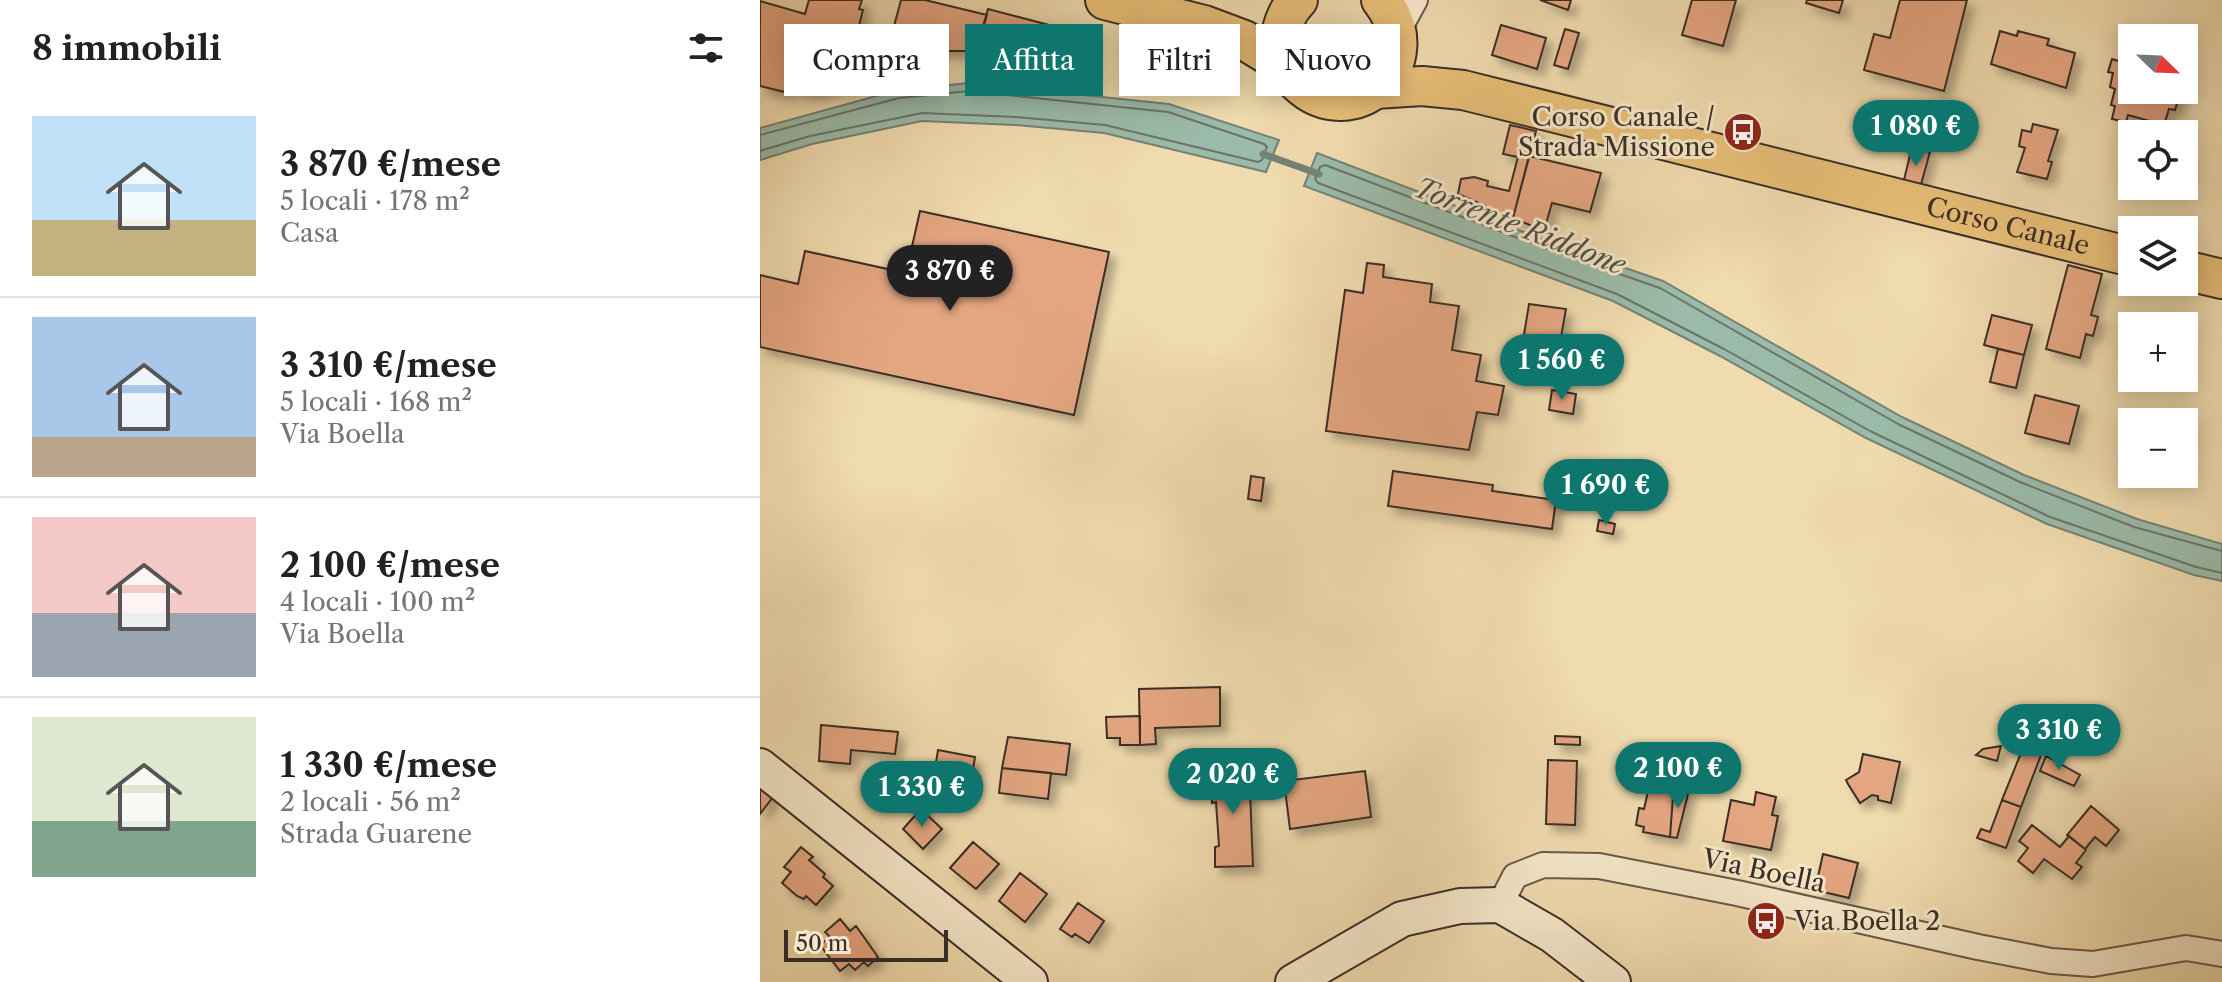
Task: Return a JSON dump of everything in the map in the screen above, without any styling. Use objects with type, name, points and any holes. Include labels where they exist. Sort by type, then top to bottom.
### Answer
[{"type":"main road","name":"Corso Canale","points":[[1105,0],[1200,24]]},
{"type":"main road","name":"Corso Canale","points":[[1240,24],[1264,24],[1293,7]]},
{"type":"main road","name":"Corso Canale","points":[[1398,19],[1420,66],[1463,90]]},
{"type":"main road","name":"Corso Canale","points":[[1400,87],[1463,90],[2118,254]]},
{"type":"main road","name":"Corso Canale","points":[[1317,96],[1338,101],[1361,96]]},
{"type":"main road","points":[[2198,273],[2222,279]]},
{"type":"main road","points":[[760,766],[1030,982]]},
{"type":"main road","points":[[1293,982],[1402,919],[1460,906],[1500,905],[1552,935],[1613,982]]},
{"type":"street","name":"Via Boella","points":[[1500,905],[1515,876],[1543,865],[1599,866],[2051,961],[2093,964],[2186,948],[2222,954]]},
{"type":"water","points":[[965,83],[965,96],[1093,96],[1169,104],[1279,140],[1266,172],[1104,133],[922,121],[812,144],[760,160],[760,128],[876,96],[949,96],[949,85]]},
{"type":"water","points":[[1317,153],[1542,239],[1663,281],[1902,417],[2024,475],[2137,519],[2222,544],[2222,581],[2194,575],[2047,524],[1866,438],[1720,356],[1613,301],[1304,186]]},
{"type":"building","points":[[809,0],[862,0],[859,24],[784,24],[784,92],[760,86],[760,1],[805,14]]},
{"type":"building","points":[[901,0],[925,0],[987,15],[984,24],[965,24],[965,51],[949,51],[949,24],[895,24]]},
{"type":"building","points":[[1540,0],[1571,0],[1568,10]]},
{"type":"building","points":[[1692,0],[1736,0],[1723,46],[1682,35]]},
{"type":"building","points":[[1807,0],[1843,0],[1839,13],[1806,3]]},
{"type":"building","points":[[1900,0],[1967,0],[1944,91],[1864,70],[1874,34],[1890,38]]},
{"type":"building","points":[[988,9],[1045,24],[984,24]]},
{"type":"building","points":[[1501,25],[1546,38],[1537,69],[1492,55]]},
{"type":"building","points":[[1565,29],[1579,33],[1568,69],[1554,65]]},
{"type":"building","points":[[2000,31],[2017,36],[2018,31],[2049,39],[2047,45],[2075,53],[2066,88],[1991,64]]},
{"type":"building","points":[[2112,59],[2118,61],[2118,104],[2177,104],[2175,110],[2169,109],[2166,120],[2146,120],[2128,115],[2127,120],[2112,119],[2115,89],[2110,87],[2113,73],[2108,72]]},
{"type":"building","points":[[2033,124],[2058,130],[2048,161],[2052,162],[2047,179],[2017,172],[2025,148],[2019,146],[2022,130],[2031,132]]},
{"type":"building","points":[[1510,125],[1536,131],[1513,218],[1458,194],[1461,179],[1474,177],[1488,181],[1487,186],[1509,191],[1518,157],[1503,154]]},
{"type":"building","points":[[1912,147],[1930,152],[1920,188],[1903,184]]},
{"type":"building","points":[[1529,156],[1601,173],[1590,212],[1552,203],[1544,231],[1513,218]]},
{"type":"building","points":[[920,211],[1109,252],[1074,415],[760,347],[760,275],[798,284],[805,251],[906,273]]},
{"type":"building","points":[[1367,263],[1384,265],[1383,277],[1432,284],[1430,302],[1459,306],[1452,350],[1481,355],[1476,381],[1504,386],[1498,415],[1477,412],[1469,450],[1326,431],[1345,290],[1363,293]]},
{"type":"building","points":[[2068,265],[2102,274],[2091,315],[2098,317],[2093,336],[2086,334],[2080,358],[2046,349]]},
{"type":"building","points":[[1529,304],[1566,309],[1561,337],[1551,336],[1548,359],[1544,358],[1542,369],[1519,365]]},
{"type":"building","points":[[1992,315],[2032,325],[2024,355],[1984,345]]},
{"type":"building","points":[[1998,349],[2024,355],[2016,388],[1990,382]]},
{"type":"building","points":[[1552,390],[1576,394],[1573,414],[1549,410]]},
{"type":"building","points":[[2035,395],[2079,406],[2069,444],[2025,433]]},
{"type":"building","points":[[1393,471],[1493,485],[1492,491],[1556,500],[1552,529],[1388,506]]},
{"type":"building","points":[[1251,476],[1264,478],[1261,501],[1248,499]]},
{"type":"building","points":[[1599,520],[1615,524],[1613,534],[1597,531]]},
{"type":"building","points":[[1220,687],[1220,726],[1155,728],[1156,744],[1140,745],[1139,689]]},
{"type":"building","points":[[1140,716],[1140,745],[1120,745],[1120,738],[1107,738],[1106,717]]},
{"type":"building","points":[[821,725],[898,732],[895,754],[851,750],[850,764],[819,761]]},
{"type":"building","points":[[1555,736],[1580,737],[1580,745],[1555,744]]},
{"type":"building","points":[[1008,737],[1070,744],[1066,775],[1002,768]]},
{"type":"building","points":[[2001,746],[1997,761],[1976,755],[1983,749]]},
{"type":"building","points":[[2023,748],[2041,755],[2021,807],[2002,800]]},
{"type":"building","points":[[938,750],[975,757],[969,793],[932,787]]},
{"type":"building","points":[[1863,754],[1900,762],[1891,803],[1872,795],[1860,803],[1848,784],[1846,780],[1859,772]]},
{"type":"building","points":[[2046,756],[2080,775],[2074,786],[2040,771]]},
{"type":"building","points":[[1548,760],[1577,761],[1575,825],[1546,824]]},
{"type":"building","points":[[1249,767],[1253,866],[1215,867],[1215,847],[1219,846],[1216,802],[1212,803],[1211,768]]},
{"type":"building","points":[[1002,768],[1051,773],[1048,799],[999,793]]},
{"type":"building","points":[[1365,771],[1371,817],[1290,829],[1284,781]]},
{"type":"building","points":[[1651,778],[1674,783],[1670,837],[1643,832],[1644,827],[1636,825],[1639,808],[1644,809]]},
{"type":"building","points":[[1674,783],[1675,787],[1689,790],[1677,838],[1670,837]]},
{"type":"building","points":[[760,786],[773,797],[760,814]]},
{"type":"building","points":[[1756,792],[1776,797],[1772,815],[1778,816],[1771,850],[1723,841],[1731,800],[1754,805]]},
{"type":"building","points":[[2002,800],[2021,807],[2006,848],[1977,838],[1981,829],[1990,832]]},
{"type":"building","points":[[2091,806],[2119,830],[2106,846],[2095,837],[2085,849],[2067,835]]},
{"type":"building","points":[[921,809],[942,829],[923,849],[903,829]]},
{"type":"building","points":[[2032,825],[2060,847],[2069,836],[2086,850],[2076,863],[2082,867],[2072,879],[2044,859],[2033,873],[2018,861],[2028,848],[2019,841]]},
{"type":"building","points":[[973,842],[999,864],[976,889],[950,868]]},
{"type":"building","points":[[801,847],[813,857],[809,860],[833,886],[816,905],[806,896],[804,899],[797,896],[782,883],[791,872],[784,867]]},
{"type":"building","points":[[1823,854],[1858,863],[1849,898],[1815,890]]},
{"type":"building","points":[[1020,873],[1047,894],[1025,922],[999,901]]},
{"type":"building","points":[[1078,903],[1104,921],[1089,943],[1060,929]]},
{"type":"building","points":[[840,919],[850,931],[856,926],[878,957],[868,966],[864,962],[855,970],[849,964],[840,971],[820,945],[830,937],[825,932]]},
{"type":"waterway","name":"Torrente Riddone","points":[[1263,154],[1319,174]]},
{"type":"place","name":"Corso Canale / Strada Missione","points":[[1743,132]]},
{"type":"place","name":"Via Boella 2","points":[[1766,921]]}]
